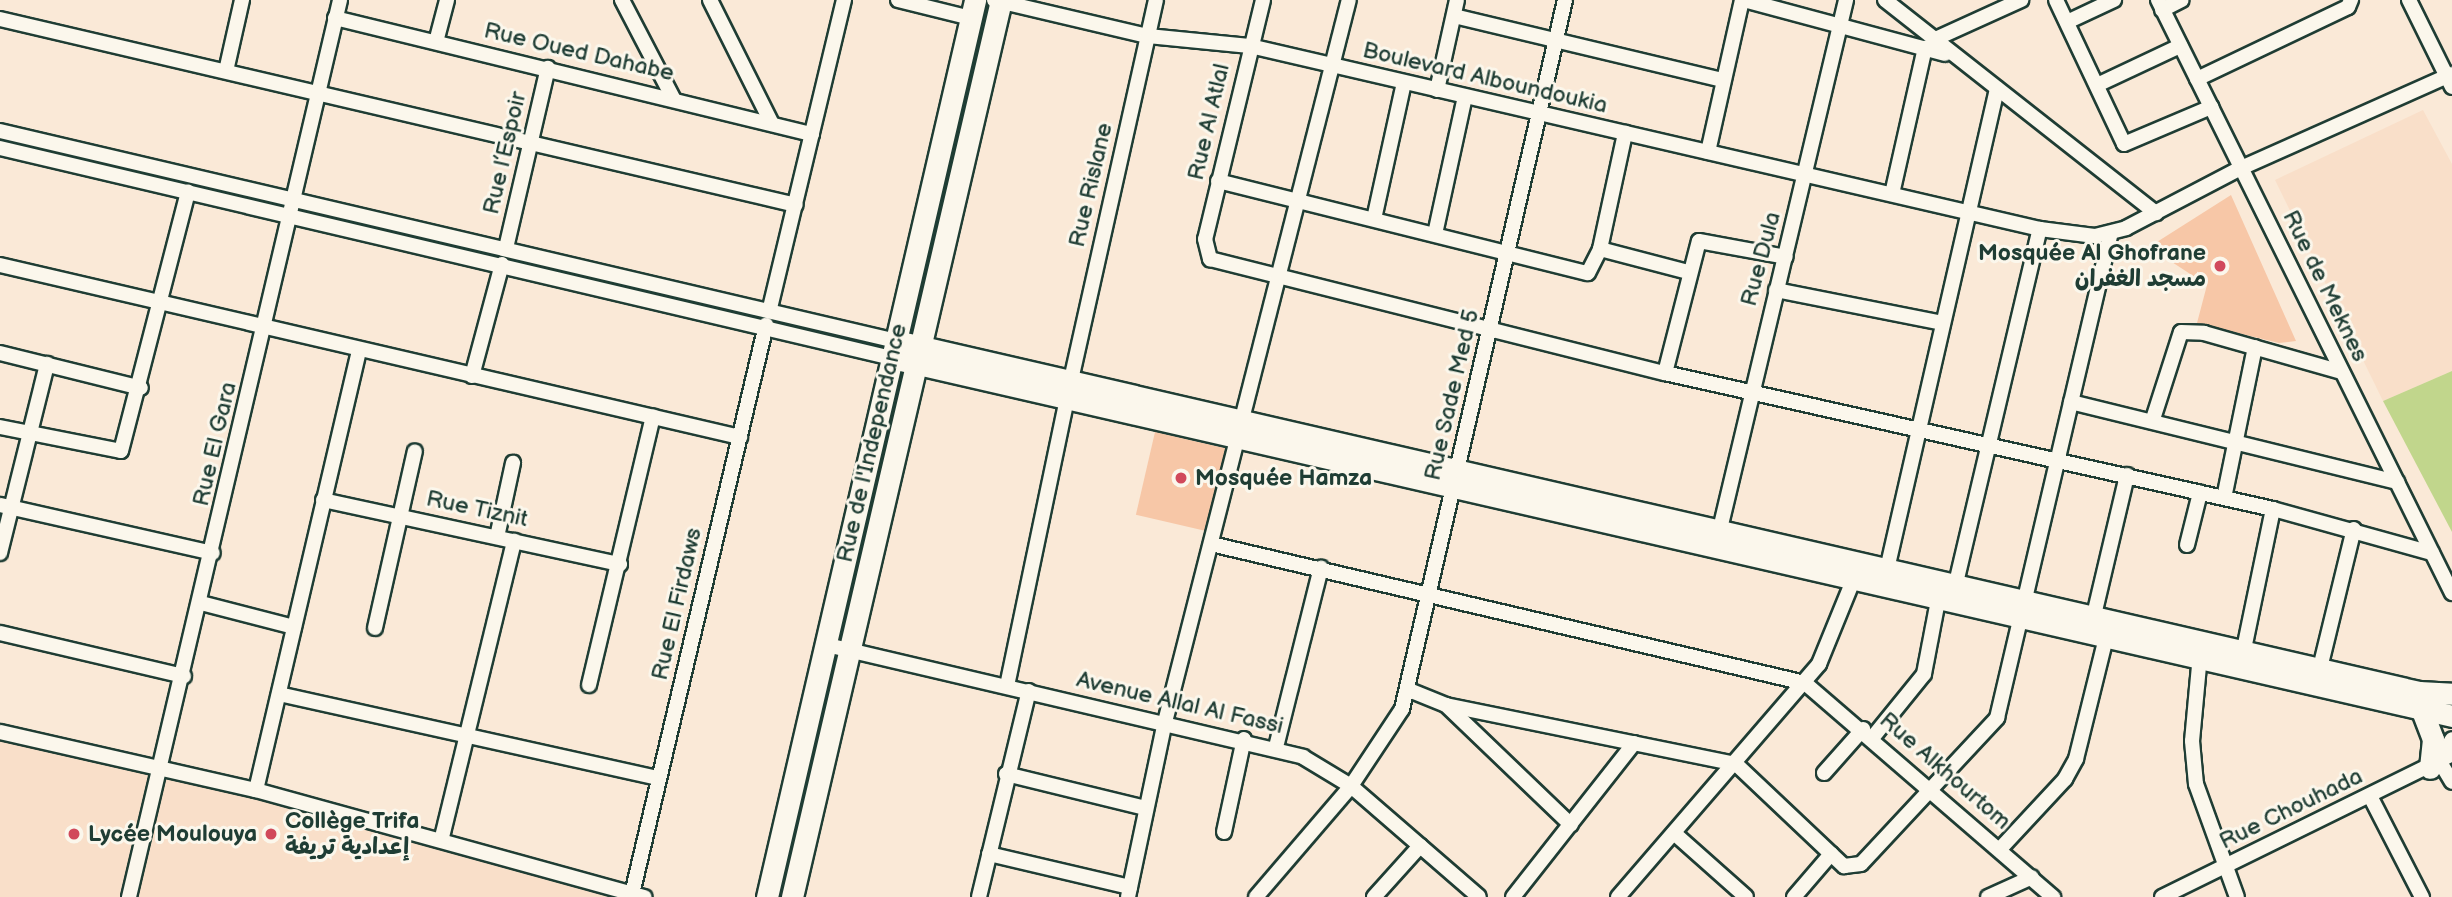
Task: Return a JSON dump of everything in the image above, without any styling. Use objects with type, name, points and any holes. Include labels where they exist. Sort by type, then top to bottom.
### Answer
[{"type":"street","points":[[226,71],[242,0]]},
{"type":"street","name":"Rue El Gara","points":[[130,897],[296,199],[340,0]]},
{"type":"street","points":[[436,42],[447,0]]},
{"type":"street","points":[[622,0],[673,98]]},
{"type":"street","points":[[770,309],[845,0]]},
{"type":"street","points":[[898,0],[973,9]]},
{"type":"street","name":"Rue Rislane","points":[[1007,686],[1069,388],[1156,0]]},
{"type":"street","name":"Rue Al Atlal","points":[[1263,0],[1205,239],[1206,254],[1277,279]]},
{"type":"street","points":[[989,854],[1129,892],[1165,722],[1349,0]]},
{"type":"street","points":[[1437,90],[1457,0]]},
{"type":"street","name":"Rue Sade Med 5","points":[[1260,896],[1383,744],[1409,690],[1565,0]]},
{"type":"street","points":[[1708,152],[1743,0],[1929,44],[1957,58],[2156,213]]},
{"type":"street","name":"Rue Dula","points":[[1720,529],[1846,0]]},
{"type":"street","points":[[1885,0],[1929,44]]},
{"type":"street","points":[[1929,44],[2021,0]]},
{"type":"street","points":[[2056,0],[2124,144],[2211,107]]},
{"type":"street","points":[[2067,22],[2114,0]]},
{"type":"street","points":[[2160,5],[2182,0]]},
{"type":"street","points":[[2197,79],[2348,7],[2351,0]]},
{"type":"street","points":[[1409,690],[1446,705],[1736,764],[1844,866],[1861,864],[1997,718],[2110,235],[2241,168],[2450,79],[2409,0]]},
{"type":"street","points":[[713,1],[771,122]]},
{"type":"street","name":"Rue de l'Independance","points":[[792,897],[919,354],[998,1]]},
{"type":"street","name":"Boulevard Alboundoukia","points":[[998,1],[1147,36],[1250,46],[2040,229],[2110,235]]},
{"type":"street","name":"Rue de Meknes","points":[[2160,5],[2452,593]]},
{"type":"street","name":"Rue de l'Independance","points":[[767,897],[973,9]]},
{"type":"street","points":[[1454,16],[1723,80]]},
{"type":"street","name":"Rue Oued Dahabe","points":[[335,18],[673,98],[812,134]]},
{"type":"street","points":[[0,19],[796,205]]},
{"type":"street","points":[[1892,194],[1929,44]]},
{"type":"street","points":[[2097,85],[2180,46]]},
{"type":"street","name":"Rue l’Espoir","points":[[506,248],[548,68]]},
{"type":"street","points":[[1374,219],[1404,82]]},
{"type":"street","points":[[1885,575],[1966,212],[1997,89]]},
{"type":"street","points":[[1435,234],[1465,96]]},
{"type":"street","points":[[0,131],[770,309],[894,350]]},
{"type":"street","points":[[1218,181],[1584,274],[1594,269],[1600,249],[1625,133]]},
{"type":"street","points":[[0,148],[766,325],[919,354],[1240,427],[1456,477],[1855,576],[1885,575],[1956,583],[2107,634],[2452,716]]},
{"type":"street","points":[[0,427],[121,451],[141,388],[188,191]]},
{"type":"street","points":[[1956,583],[2040,229]]},
{"type":"street","points":[[1665,373],[1688,272],[1699,241],[1786,257]]},
{"type":"street","points":[[1600,249],[1688,272]]},
{"type":"street","points":[[472,376],[502,264]]},
{"type":"street","points":[[0,265],[265,329],[740,437]]},
{"type":"street","points":[[1277,279],[1665,373],[1919,426],[2273,509],[2354,529],[2432,553]]},
{"type":"street","points":[[1776,290],[1943,323]]},
{"type":"street","name":"Rue El Firdaws","points":[[638,896],[659,778],[766,325]]},
{"type":"street","points":[[2153,419],[2181,332],[2255,347],[2342,372]]},
{"type":"street","points":[[2224,498],[2255,347]]},
{"type":"street","points":[[257,790],[359,350]]},
{"type":"street","points":[[0,353],[141,388]]},
{"type":"street","points":[[0,552],[6,506],[30,434],[47,364]]},
{"type":"street","points":[[2071,402],[2235,439],[2397,482]]},
{"type":"street","points":[[589,685],[653,417]]},
{"type":"street","points":[[375,628],[415,451]]},
{"type":"street","points":[[497,537],[513,463]]},
{"type":"street","points":[[2094,615],[2127,475]]},
{"type":"street","points":[[1456,477],[1720,529],[1885,575],[1939,595],[2094,615],[2320,668],[2452,695]]},
{"type":"street","points":[[2187,545],[2200,492]]},
{"type":"street","name":"Rue Tiznit","points":[[323,500],[620,564]]},
{"type":"street","points":[[6,506],[213,553]]},
{"type":"street","points":[[2244,649],[2273,509]]},
{"type":"street","points":[[2320,668],[2354,529]]},
{"type":"street","points":[[442,837],[514,541]]},
{"type":"street","points":[[1210,544],[1805,683]]},
{"type":"street","points":[[1276,747],[1321,568]]},
{"type":"street","points":[[1618,897],[1805,683],[1835,635],[1855,576]]},
{"type":"street","points":[[1824,773],[1868,733],[1924,674],[1939,595]]},
{"type":"street","points":[[201,603],[294,627]]},
{"type":"street","points":[[0,633],[184,676]]},
{"type":"street","points":[[2000,849],[2064,779],[2076,759],[2107,634]]},
{"type":"street","name":"Avenue Allal Al Fassi","points":[[827,645],[1276,747],[1351,786],[1479,897]]},
{"type":"street","points":[[2200,655],[2192,741],[2196,784],[2223,867],[2238,897]]},
{"type":"street","name":"Rue Alkhourtom","points":[[1805,683],[1868,733],[2053,897]]},
{"type":"street","points":[[979,897],[1006,774],[1029,691]]},
{"type":"street","points":[[279,694],[465,738],[659,778]]},
{"type":"street","points":[[1446,705],[1571,825]]},
{"type":"street","points":[[2421,708],[2452,782]]},
{"type":"street","points":[[0,732],[160,771],[257,790],[442,837],[638,896]]},
{"type":"street","points":[[1223,832],[1244,739]]},
{"type":"street","points":[[2441,761],[2452,739]]},
{"type":"street","points":[[1513,897],[1634,743]]},
{"type":"street","name":"Rue Chouhada","points":[[2162,897],[2441,761]]},
{"type":"street","points":[[1006,774],[1146,808]]},
{"type":"street","points":[[2370,796],[2421,897]]},
{"type":"street","points":[[1674,833],[1746,897]]},
{"type":"street","points":[[1374,897],[1420,846]]},
{"type":"street","points":[[1794,897],[1831,854]]},
{"type":"street","points":[[1987,897],[2032,877]]},
{"type":"shaded area","points":[[2423,110],[2452,164],[2452,371],[2383,401],[2275,180]]},
{"type":"shaded area","points":[[0,733],[163,771],[626,897],[0,897]]},
{"type":"green space","points":[[2452,371],[2452,532],[2383,401]]},
{"type":"building","name":"Mosquée Al Ghofrane مسجد الغفران","points":[[2231,195],[2296,341],[2279,343],[2197,323],[2207,285],[2149,247]]},
{"type":"building","name":"Mosquée Hamza","points":[[1155,432],[1225,448],[1206,531],[1136,515]]},
{"type":"place","name":"Mosquée Al Ghofrane مسجد الغفران","points":[[2220,266]]},
{"type":"place","name":"Mosquée Hamza","points":[[1181,478]]},
{"type":"place","name":"Lycée Moulouya","points":[[74,834]]},
{"type":"place","name":"Collège Trifa إعدادية تريفة","points":[[271,834]]}]
